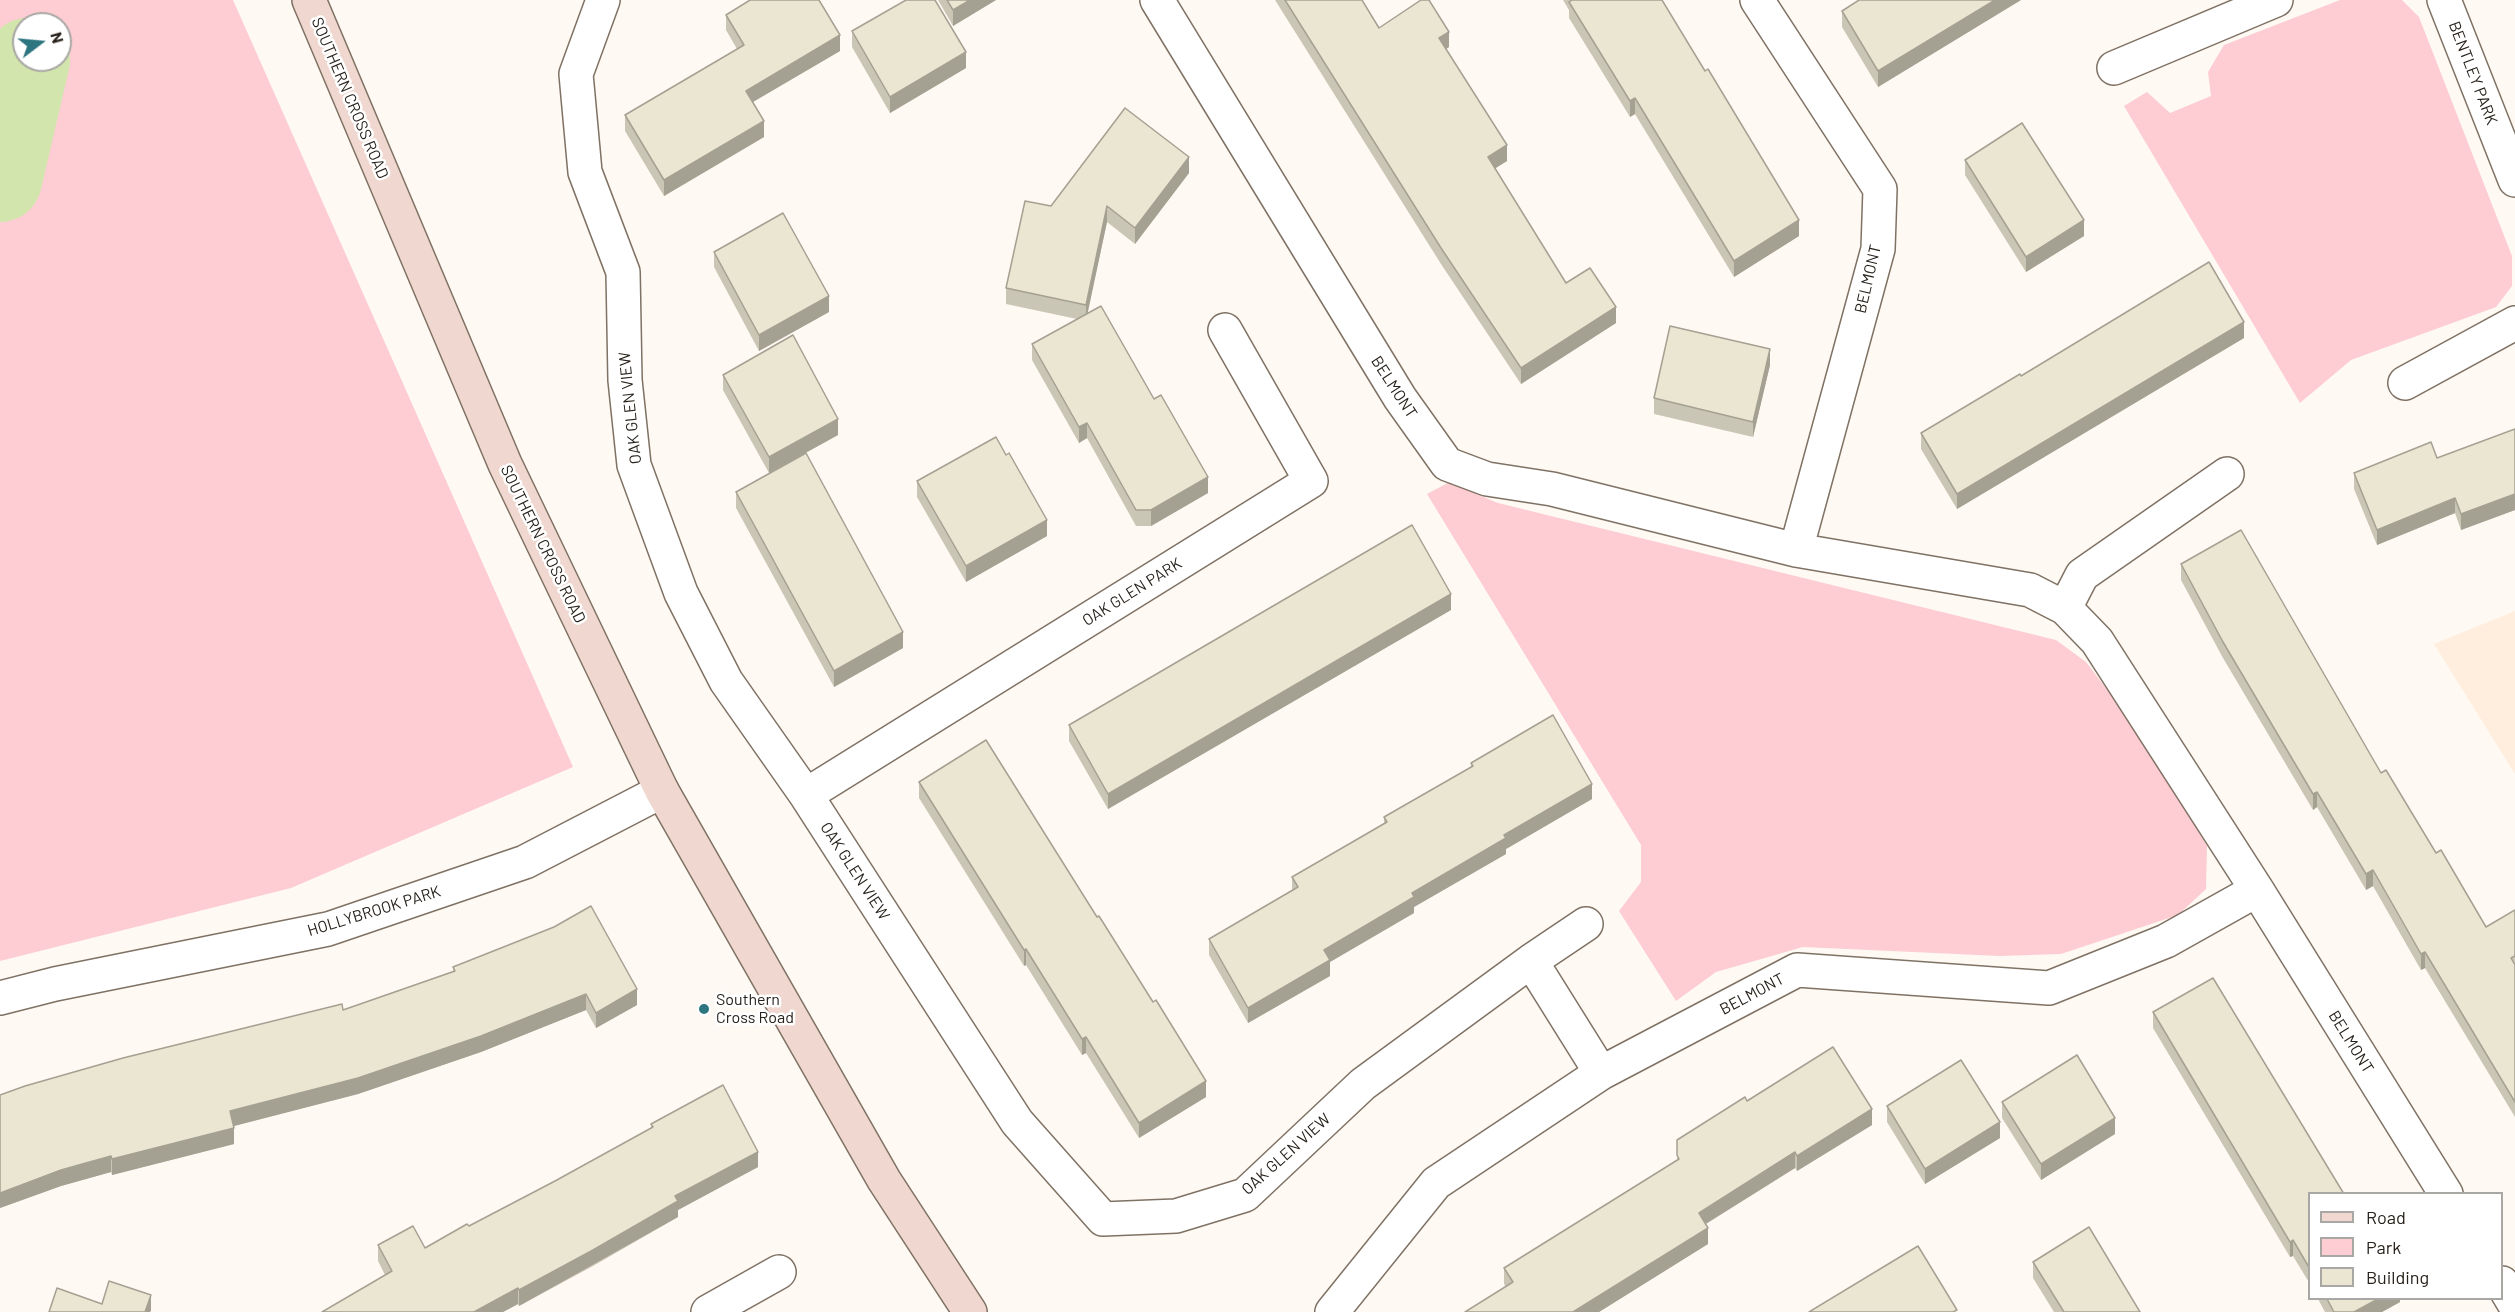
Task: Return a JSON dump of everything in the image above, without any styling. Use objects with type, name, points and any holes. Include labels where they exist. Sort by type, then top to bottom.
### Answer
[{"type":"main road","name":"SOUTHERN CROSS ROAD","points":[[309,0],[505,464],[662,791],[880,1172],[970,1312]]},
{"type":"street","name":"OAK GLEN VIEW","points":[[603,0],[576,74],[585,172],[623,272],[625,380],[634,465],[681,593],[726,681],[806,795],[1017,1122],[1103,1219],[1176,1216],[1245,1195],[1363,1084],[1531,961],[1586,924]]},
{"type":"street","name":"BELMONT","points":[[1157,0],[1400,398],[1447,464],[1487,479],[1552,489],[1796,550],[2030,590],[2065,608],[2097,641],[2257,890],[2445,1192]]},
{"type":"street","name":"BELMONT","points":[[1757,0],[1880,189],[1878,249],[1796,550]]},
{"type":"street","points":[[2114,68],[2276,0]]},
{"type":"street","name":"BENTLEY PARK","points":[[2444,0],[2515,180]]},
{"type":"street","points":[[2405,383],[2515,323]]},
{"type":"street","name":"OAK GLEN PARK","points":[[806,795],[1311,481],[1225,330]]},
{"type":"street","points":[[2065,608],[2082,575],[2227,474]]},
{"type":"street","name":"HOLLYBROOK PARK","points":[[0,998],[54,984],[328,929],[525,862],[662,791]]},
{"type":"street","name":"BELMONT","points":[[1332,1312],[1436,1183],[1602,1073],[1797,970],[2049,988],[2166,941],[2257,890]]},
{"type":"street","points":[[1531,961],[1602,1073]]},
{"type":"street","points":[[708,1312],[779,1272]]},
{"type":"street","points":[[2503,1285],[2515,1305]]},
{"type":"shaded area","points":[[2515,611],[2515,774],[2434,644]]},
{"type":"green space","points":[[0,0],[233,0],[573,767],[291,888],[0,961]]},
{"type":"green space","points":[[2340,0],[2402,0],[2419,17],[2512,256],[2512,286],[2496,307],[2351,360],[2300,403],[2124,106],[2147,92],[2170,113],[2211,96],[2208,72],[2224,45]]},
{"type":"green space","points":[[1455,479],[1476,494],[1498,503],[2056,640],[2086,662],[2133,724],[2207,846],[2206,889],[2178,915],[2061,954],[2000,956],[1803,947],[1716,972],[1676,1001],[1619,911],[1641,882],[1641,845],[1427,494]]},
{"type":"building","points":[[750,0],[819,0],[840,35],[746,91],[764,121],[664,180],[625,115],[744,45],[726,15]]},
{"type":"building","points":[[906,0],[935,0],[966,52],[890,97],[852,31]]},
{"type":"building","points":[[947,0],[970,0],[953,10]]},
{"type":"building","points":[[1285,0],[1362,0],[1379,28],[1421,0],[1429,0],[1449,32],[1439,38],[1507,145],[1488,157],[1566,283],[1590,268],[1616,307],[1521,368],[1441,248]]},
{"type":"building","points":[[1572,0],[1662,0],[1705,71],[1708,69],[1799,220],[1734,261],[1635,98],[1630,101],[1569,2]]},
{"type":"building","points":[[1859,0],[1995,0],[1878,71],[1842,11]]},
{"type":"building","points":[[1125,108],[1189,157],[1135,228],[1107,206],[1086,305],[1006,288],[1025,201],[1051,206]]},
{"type":"building","points":[[2022,123],[2084,220],[2026,257],[1965,160]]},
{"type":"building","points":[[783,213],[829,296],[759,335],[714,252]]},
{"type":"building","points":[[2209,262],[2244,322],[1957,494],[1921,433],[2020,374],[2021,376]]},
{"type":"building","points":[[1101,306],[1154,399],[1161,395],[1208,477],[1151,510],[1136,510],[1087,423],[1079,427],[1032,344]]},
{"type":"building","points":[[1670,326],[1770,349],[1753,422],[1654,398]]},
{"type":"building","points":[[793,335],[838,419],[769,457],[723,375]]},
{"type":"building","points":[[2515,429],[2515,494],[2461,514],[2455,498],[2377,530],[2354,473],[2431,442],[2437,458]]},
{"type":"building","points":[[996,437],[1006,455],[1009,453],[1047,520],[966,566],[917,481]]},
{"type":"building","points":[[806,453],[903,632],[834,671],[736,492]]},
{"type":"building","points":[[1412,525],[1451,594],[1108,794],[1069,725]]},
{"type":"building","points":[[2241,530],[2381,773],[2386,770],[2436,853],[2441,850],[2486,927],[2515,910],[2515,956],[2511,958],[2515,965],[2515,1102],[2425,952],[2421,954],[2373,870],[2366,874],[2317,792],[2313,794],[2223,642],[2181,564]]},
{"type":"building","points":[[1553,715],[1592,784],[1504,835],[1506,838],[1412,893],[1414,897],[1324,950],[1330,960],[1248,1008],[1209,939],[1298,887],[1292,877],[1387,822],[1384,817],[1473,766],[1471,763]]},
{"type":"building","points":[[986,740],[1097,917],[1099,916],[1153,1002],[1156,1000],[1206,1081],[1139,1123],[1086,1037],[1082,1039],[1026,949],[1024,950],[919,782]]},
{"type":"building","points":[[591,906],[637,989],[596,1013],[586,994],[481,1036],[358,1078],[230,1111],[234,1128],[112,1159],[111,1156],[61,1170],[0,1193],[0,1095],[123,1058],[342,1004],[343,1010],[455,971],[453,967],[554,927]]},
{"type":"building","points":[[2213,978],[2343,1192],[2308,1192],[2308,1266],[2293,1240],[2290,1242],[2153,1012]]},
{"type":"building","points":[[1833,1047],[1872,1109],[1797,1156],[1795,1152],[1699,1213],[1708,1228],[1573,1312],[1465,1312],[1513,1282],[1504,1268],[1679,1159],[1677,1140],[1745,1097],[1747,1101]]},
{"type":"building","points":[[2077,1055],[2115,1118],[2041,1164],[2002,1102]]},
{"type":"building","points":[[1961,1060],[2000,1122],[1925,1169],[1887,1106]]},
{"type":"building","points":[[723,1085],[758,1152],[675,1196],[678,1201],[593,1250],[474,1312],[322,1312],[392,1271],[378,1245],[413,1226],[425,1248],[467,1224],[469,1226],[555,1181],[653,1127],[651,1124]]},
{"type":"building","points":[[2089,1227],[2140,1312],[2064,1312],[2033,1262]]},
{"type":"building","points":[[1918,1246],[1957,1310],[1953,1312],[1809,1312]]},
{"type":"building","points":[[109,1281],[151,1295],[145,1312],[49,1312],[57,1288],[102,1304]]},
{"type":"building","points":[[2328,1300],[2376,1300],[2354,1312],[2334,1312]]},
{"type":"waterway","points":[[0,180],[25,72]]},
{"type":"place","name":"Southern Cross Road","points":[[704,1009]]}]
